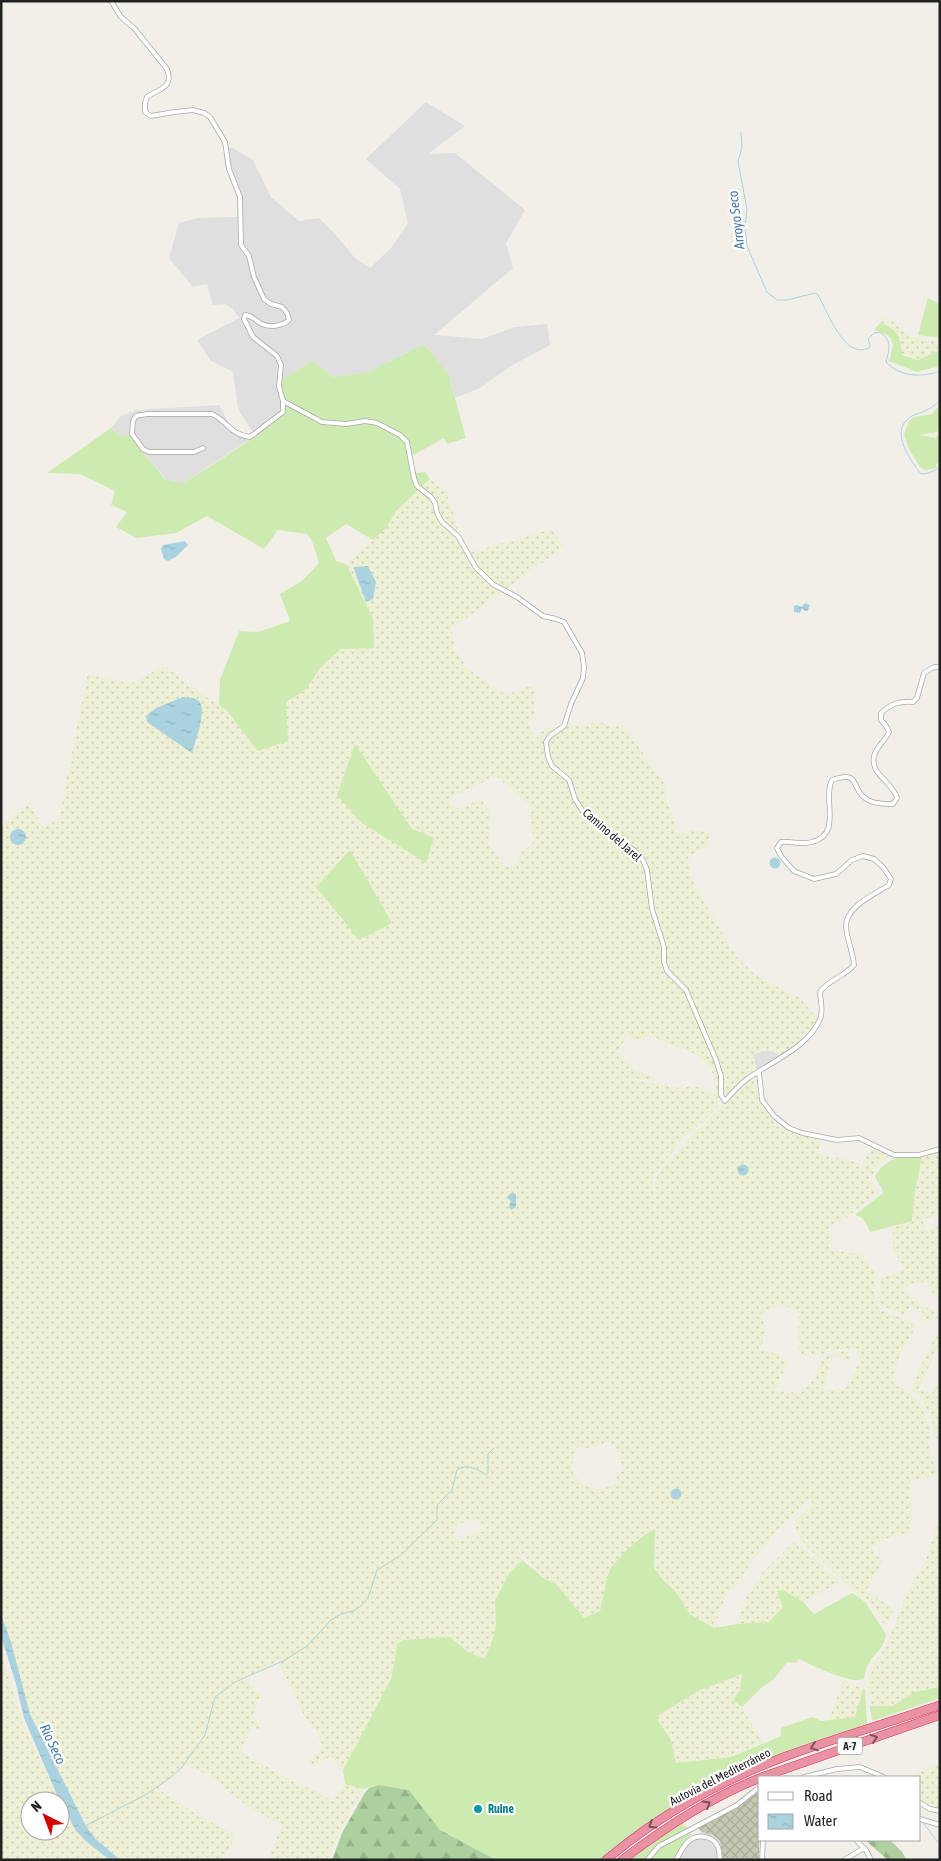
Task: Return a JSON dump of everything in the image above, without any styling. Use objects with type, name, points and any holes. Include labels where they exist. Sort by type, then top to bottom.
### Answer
[{"type":"highway","name":"Autovía del Mediterráneo","points":[[606,1860],[644,1830],[748,1772],[784,1757],[940,1704]]},
{"type":"highway","name":"Autovía del Mediterráneo","points":[[767,1776],[940,1715]]},
{"type":"highway","name":"Autovía del Mediterráneo","points":[[622,1860],[668,1827],[715,1799],[758,1779]]},
{"type":"street","points":[[112,1],[120,17],[134,28],[167,69],[170,77],[163,88],[147,97],[145,103],[146,112],[151,116],[193,110],[204,113],[210,117],[225,142],[229,169],[240,197],[241,245],[249,256],[254,277],[264,299],[271,304],[282,307],[287,313],[289,320],[284,324],[262,325],[248,315],[245,315],[244,319],[253,336],[277,356],[281,365],[279,386],[283,401],[283,412],[250,437],[240,436],[231,430],[221,418],[212,414],[147,414],[136,416],[133,421],[132,434],[143,450],[148,452],[194,452],[203,448]]},
{"type":"street","name":"Camino del Jarel","points":[[283,401],[322,422],[346,424],[365,421],[377,422],[400,436],[407,442],[417,486],[431,496],[442,522],[458,536],[476,568],[494,584],[543,616],[564,622],[582,653],[584,667],[582,678],[564,726],[550,736],[546,742],[548,757],[552,766],[569,780],[575,799],[582,810],[595,822],[635,851],[643,860],[647,870],[652,909],[664,947],[664,962],[667,971],[686,990],[722,1076],[721,1095],[725,1101],[747,1079],[759,1073]]},
{"type":"street","points":[[940,667],[934,667],[924,673],[917,698],[913,702],[901,701],[889,706],[881,713],[881,720],[889,732],[874,756],[874,766],[880,776],[896,792],[897,798],[893,804],[884,804],[864,798],[851,778],[845,776],[832,780],[829,787],[830,826],[823,836],[812,842],[781,842],[777,848],[781,856],[794,871],[814,879],[836,874],[852,860],[863,856],[874,859],[883,867],[891,879],[889,885],[861,903],[848,917],[846,927],[854,966],[848,972],[825,984],[820,992],[822,1011],[820,1019],[809,1035],[785,1056],[759,1073],[762,1100],[774,1116],[789,1128],[802,1133],[837,1140],[859,1138],[894,1155],[919,1155],[940,1149]]},
{"type":"street","points":[[808,1776],[837,1769],[860,1767],[882,1776]]},
{"type":"street","points":[[647,1860],[659,1846],[737,1805],[758,1789]]},
{"type":"street","points":[[921,1804],[930,1809],[940,1811]]},
{"type":"street","points":[[921,1819],[940,1825]]},
{"type":"street","points":[[676,1860],[688,1841],[696,1837],[705,1836],[713,1840],[718,1847],[720,1860]]},
{"type":"street","points":[[762,1860],[763,1841]]},
{"type":"street","points":[[857,1841],[871,1860]]},
{"type":"street","points":[[844,1860],[864,1848]]},
{"type":"shaded area","points":[[426,102],[465,126],[428,154],[455,153],[525,210],[506,243],[513,268],[434,335],[482,339],[515,327],[547,324],[550,345],[511,366],[480,388],[455,398],[448,373],[424,344],[369,372],[332,377],[281,389],[286,407],[283,414],[255,436],[238,409],[233,372],[211,361],[197,340],[239,318],[233,309],[225,304],[213,305],[207,284],[193,287],[169,258],[179,223],[197,218],[237,217],[238,200],[225,166],[224,153],[231,147],[253,160],[271,197],[299,221],[319,218],[355,258],[370,268],[391,248],[408,223],[400,189],[366,159]]},
{"type":"shaded area","points":[[882,316],[895,323],[907,334],[918,339],[940,342],[940,350],[918,360],[902,354],[889,325],[880,323]]},
{"type":"shaded area","points":[[219,405],[232,429],[252,438],[183,483],[166,479],[129,435],[121,436],[111,428],[121,416],[136,410]]},
{"type":"shaded area","points":[[940,431],[940,439],[918,435],[928,434]]},
{"type":"shaded area","points":[[430,479],[446,492],[466,554],[551,529],[564,547],[451,629],[455,649],[467,668],[506,695],[534,685],[534,719],[528,719],[533,736],[536,739],[544,729],[601,722],[610,726],[623,725],[666,786],[666,798],[676,827],[675,831],[679,834],[698,830],[712,834],[707,847],[688,856],[691,878],[735,955],[755,975],[801,999],[818,1020],[783,1056],[768,1050],[753,1054],[757,1072],[744,1079],[727,1095],[718,1097],[718,1106],[702,1123],[684,1137],[652,1178],[655,1211],[656,1177],[687,1141],[747,1080],[754,1080],[757,1083],[757,1094],[762,1108],[779,1128],[783,1126],[798,1134],[821,1141],[817,1155],[846,1159],[862,1165],[873,1146],[890,1155],[877,1166],[872,1176],[871,1182],[879,1191],[829,1230],[830,1249],[862,1255],[876,1273],[877,1280],[874,1290],[876,1306],[881,1310],[917,1325],[900,1354],[894,1376],[898,1385],[920,1402],[930,1428],[929,1450],[938,1475],[911,1481],[911,1533],[884,1539],[872,1547],[874,1553],[883,1560],[866,1591],[894,1608],[886,1628],[868,1600],[857,1594],[805,1545],[795,1531],[796,1520],[813,1504],[810,1499],[783,1524],[750,1564],[743,1577],[724,1599],[717,1620],[718,1627],[714,1628],[690,1614],[675,1591],[662,1579],[654,1568],[655,1530],[610,1570],[600,1611],[584,1618],[556,1584],[545,1579],[518,1548],[522,1560],[509,1574],[495,1601],[496,1625],[485,1659],[469,1652],[450,1637],[403,1640],[397,1644],[392,1677],[343,1770],[331,1756],[315,1765],[307,1761],[323,1748],[316,1731],[304,1716],[279,1661],[245,1678],[263,1697],[259,1700],[253,1714],[263,1731],[253,1727],[240,1752],[301,1786],[315,1790],[332,1801],[345,1784],[363,1789],[340,1831],[327,1860],[268,1860],[282,1825],[251,1809],[209,1775],[187,1766],[158,1789],[196,1814],[236,1835],[222,1860],[120,1860],[96,1839],[87,1828],[30,1714],[11,1642],[1,1614],[1,826],[29,803],[44,828],[59,818],[88,674],[130,684],[164,666],[226,711],[258,751],[286,702],[306,689],[320,668],[373,617],[346,564],[387,527],[396,511]],"holes":[[[355,745],[412,829],[434,838],[426,862],[395,842],[337,796]],[[496,776],[529,805],[534,841],[530,847],[523,850],[513,867],[505,867],[488,843],[491,813],[480,799],[459,809],[450,804],[449,799]],[[627,1035],[636,1041],[642,1040],[649,1035],[697,1055],[708,1065],[714,1075],[716,1089],[713,1090],[717,1096],[696,1086],[679,1088],[614,1077],[660,1081],[636,1070],[618,1052]],[[780,1305],[798,1310],[798,1355],[824,1354],[843,1348],[857,1349],[860,1360],[846,1388],[824,1391],[830,1359],[838,1356],[850,1363],[849,1352],[842,1351],[829,1355],[822,1360],[812,1381],[801,1393],[775,1391],[789,1360],[783,1359],[778,1354],[760,1350],[765,1334],[762,1312]],[[610,1442],[614,1445],[624,1471],[617,1473],[617,1481],[610,1487],[593,1489],[582,1484],[574,1475],[571,1468],[577,1447],[584,1449]],[[468,1520],[477,1520],[486,1531],[467,1536],[467,1539],[457,1540],[454,1535],[457,1525]]]},
{"type":"shaded area","points":[[768,1050],[783,1056],[757,1072],[753,1054]]},
{"type":"shaded area","points":[[940,1151],[940,1215],[922,1219],[927,1231],[940,1224],[940,1298],[934,1295],[926,1282],[913,1283],[905,1288],[906,1292],[924,1306],[940,1315],[940,1319],[919,1321],[923,1313],[911,1305],[905,1315],[880,1305],[878,1298],[881,1278],[906,1270],[893,1250],[893,1226],[912,1221],[915,1191],[922,1157]]},
{"type":"shaded area","points":[[940,1330],[940,1342],[919,1389],[932,1394],[936,1385],[940,1386],[940,1439],[934,1439],[934,1427],[923,1399],[911,1390],[928,1349]]},
{"type":"shaded area","points":[[940,1512],[940,1687],[915,1692],[892,1706],[870,1706],[868,1681],[872,1664],[881,1655],[887,1644],[908,1591],[924,1564],[938,1524]]},
{"type":"shaded area","points":[[795,1541],[840,1582],[803,1602],[783,1590],[777,1591],[783,1607],[769,1622],[737,1624],[746,1598],[763,1572]]},
{"type":"shaded area","points":[[1,1651],[22,1722],[55,1791],[20,1791],[20,1841],[70,1841],[70,1820],[76,1831],[110,1860],[1,1860]]},
{"type":"shaded area","points":[[742,1674],[740,1690],[733,1700],[742,1707],[763,1742],[729,1757],[676,1763],[671,1740],[656,1717],[700,1690]]},
{"type":"shaded area","points":[[844,1680],[863,1689],[856,1717],[829,1720]]},
{"type":"shaded area","points":[[940,1763],[940,1809],[930,1807],[921,1801],[921,1776],[911,1776]]},
{"type":"shaded area","points":[[758,1792],[759,1860],[723,1860],[720,1841],[713,1835],[702,1832],[698,1828],[740,1805]]},
{"type":"shaded area","points":[[702,1832],[713,1835],[720,1841],[723,1860],[672,1860],[686,1839]]},
{"type":"green space","points":[[928,298],[940,304],[940,338],[918,335]]},
{"type":"green space","points":[[880,323],[890,327],[897,334],[901,344],[902,355],[918,360],[940,350],[940,366],[917,372],[889,361],[893,344],[890,337],[874,330]]},
{"type":"green space","points":[[424,344],[448,373],[466,438],[447,444],[444,438],[408,458],[416,473],[425,472],[430,479],[396,511],[387,527],[373,540],[346,524],[326,538],[336,561],[346,564],[373,618],[374,648],[341,649],[320,668],[306,689],[286,702],[288,741],[258,751],[227,711],[219,705],[220,680],[239,631],[258,632],[290,621],[280,594],[302,581],[319,563],[312,541],[307,534],[278,530],[264,549],[207,516],[176,533],[137,538],[116,527],[127,512],[111,505],[115,491],[80,474],[47,473],[111,428],[121,436],[129,435],[165,479],[183,483],[257,435],[282,414],[286,407],[281,380],[313,361],[332,377],[369,372]]},
{"type":"green space","points":[[940,405],[940,431],[919,435],[940,439],[940,461],[936,464],[937,468],[925,470],[920,467],[909,449],[904,434],[909,421],[914,417],[932,414]]},
{"type":"green space","points":[[355,744],[412,829],[434,838],[426,863],[362,823],[337,795]]},
{"type":"green space","points":[[350,850],[392,923],[359,940],[316,887]]},
{"type":"green space","points":[[901,1157],[922,1157],[915,1191],[912,1221],[870,1232],[863,1219],[855,1215],[883,1193],[875,1176],[890,1161]]},
{"type":"green space","points":[[655,1529],[654,1568],[662,1579],[675,1591],[690,1614],[714,1628],[769,1622],[783,1607],[777,1591],[783,1590],[803,1602],[814,1614],[852,1593],[865,1602],[886,1634],[881,1647],[868,1665],[864,1679],[858,1680],[841,1677],[799,1659],[796,1663],[787,1662],[774,1679],[760,1689],[742,1707],[733,1700],[740,1690],[742,1674],[700,1690],[656,1717],[671,1740],[676,1763],[731,1757],[781,1736],[781,1728],[812,1717],[821,1721],[855,1717],[863,1689],[865,1689],[867,1724],[788,1751],[706,1788],[641,1828],[600,1860],[496,1860],[440,1830],[409,1790],[379,1785],[363,1789],[345,1784],[343,1770],[392,1677],[397,1645],[403,1640],[450,1637],[468,1652],[485,1659],[496,1625],[495,1601],[509,1574],[522,1560],[545,1579],[556,1584],[584,1618],[600,1611],[609,1572],[616,1561],[629,1548]]},
{"type":"green space","points":[[940,1687],[940,1698],[872,1721],[870,1706],[892,1706],[915,1692]]},
{"type":"green space","points":[[379,1785],[409,1790],[440,1830],[496,1860],[332,1860],[342,1833],[364,1794],[369,1788]]},
{"type":"green space","points":[[683,1823],[692,1835],[686,1839],[672,1860],[628,1860],[650,1843]]},
{"type":"green space","points":[[866,1841],[891,1841],[907,1860],[888,1860]]},
{"type":"water","points":[[185,541],[188,545],[176,557],[168,561],[164,559],[161,549],[163,545]]},
{"type":"water","points":[[368,566],[376,582],[373,599],[366,602],[354,567]]},
{"type":"water","points":[[805,603],[810,605],[808,610],[805,611],[802,608],[800,613],[794,612],[794,606],[802,607]]},
{"type":"water","points":[[183,697],[196,699],[202,708],[202,716],[192,753],[147,722],[146,716],[156,708]]},
{"type":"water","points":[[18,829],[24,831],[26,837],[24,843],[18,845],[12,843],[10,837],[12,831]]},
{"type":"water","points":[[775,857],[781,863],[775,869],[769,863]]},
{"type":"water","points":[[741,1165],[745,1165],[748,1170],[747,1174],[741,1175],[738,1172],[738,1168]]},
{"type":"water","points":[[511,1193],[516,1195],[516,1207],[511,1210],[509,1206],[511,1201],[507,1197]]},
{"type":"water","points":[[676,1488],[682,1494],[676,1500],[670,1494]]},
{"type":"water","points":[[1,1614],[11,1642],[30,1714],[68,1791],[55,1791],[24,1718],[1,1636]]},
{"type":"water","points":[[70,1794],[87,1828],[96,1839],[120,1860],[110,1860],[76,1831],[70,1820]]},
{"type":"waterway","name":"Arroyo Seco","points":[[741,132],[742,147],[738,162],[747,209],[745,228],[747,246],[767,292],[777,300],[787,300],[815,293],[818,295],[838,332],[852,347],[860,350],[869,348],[868,339],[874,333],[879,332],[886,338],[889,345],[886,362],[898,371],[911,375],[926,375],[940,371]]},
{"type":"waterway","name":"Arroyo Seco","points":[[940,399],[932,407],[906,421],[902,427],[901,435],[906,452],[921,474],[940,468]]},
{"type":"waterway","points":[[85,1826],[147,1794],[182,1767],[205,1735],[215,1697],[235,1682],[283,1661],[307,1646],[331,1620],[361,1606],[368,1598],[377,1570],[401,1555],[437,1520],[437,1505],[452,1490],[457,1470],[469,1467],[486,1475],[488,1473],[488,1454],[494,1448]]},
{"type":"waterway","points":[[922,1821],[940,1845]]},
{"type":"place","name":"Ruine","points":[[478,1809]]},
{"type":"water label","name":"Río Seco","points":[[53,1744]]}]
